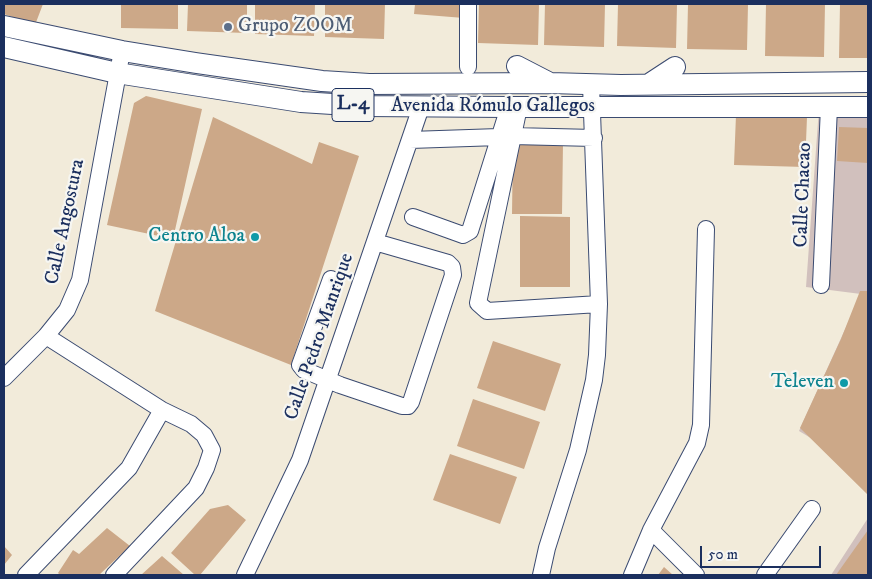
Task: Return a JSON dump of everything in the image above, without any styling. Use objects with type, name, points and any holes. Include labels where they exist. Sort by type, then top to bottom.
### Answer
[{"type":"main road","name":"Avenida Rómulo Gallegos","points":[[4,26],[122,51],[224,61],[322,81],[369,84],[550,83],[591,85],[868,82]]},
{"type":"main road","name":"Avenida Rómulo Gallegos","points":[[4,47],[117,73],[301,102],[421,106],[592,108],[868,107]]},
{"type":"main road","points":[[517,66],[550,83]]},
{"type":"main road","points":[[649,84],[675,67]]},
{"type":"street","points":[[468,4],[471,66],[474,4]]},
{"type":"street","name":"Calle Angostura","points":[[4,378],[46,336],[67,310],[80,280],[122,51]]},
{"type":"street","points":[[541,575],[547,548],[578,450],[594,380],[599,334],[591,85]]},
{"type":"street","name":"Calle Pedro Manrique","points":[[245,575],[300,460],[421,106]]},
{"type":"street","points":[[514,107],[506,137],[478,303],[487,311],[599,304]]},
{"type":"street","name":"Calle Chacao","points":[[821,285],[829,107]]},
{"type":"street","points":[[410,140],[506,137],[594,138]]},
{"type":"street","points":[[413,216],[463,235],[467,234],[470,231],[506,137]]},
{"type":"street","points":[[632,575],[651,530],[697,443],[701,425],[706,229]]},
{"type":"street","points":[[331,279],[300,365],[304,370],[328,380],[402,406],[411,402],[453,275],[452,267],[448,263],[375,242]]},
{"type":"street","points":[[46,336],[162,410],[191,424],[204,435],[212,450],[196,488],[114,575]]},
{"type":"street","points":[[26,575],[129,468],[162,410]]},
{"type":"street","points":[[765,575],[812,509]]},
{"type":"street","points":[[651,530],[696,575]]},
{"type":"shaded area","points":[[819,108],[868,112],[868,472],[799,431],[861,294],[806,287]]},
{"type":"shaded area","points":[[868,518],[868,575],[831,575]]},
{"type":"building","points":[[4,4],[43,4],[35,25],[4,14]]},
{"type":"building","points":[[121,4],[178,4],[178,29],[121,28]]},
{"type":"building","points":[[188,4],[247,4],[247,33],[187,31]]},
{"type":"building","points":[[255,4],[315,4],[314,36],[255,34]]},
{"type":"building","points":[[325,4],[385,4],[384,39],[325,37]]},
{"type":"building","points":[[415,4],[464,4],[464,18],[414,14]]},
{"type":"building","points":[[479,4],[539,4],[538,45],[478,43]]},
{"type":"building","points":[[545,4],[605,4],[604,47],[544,45]]},
{"type":"building","points":[[618,4],[677,4],[676,48],[617,46]]},
{"type":"building","points":[[688,4],[748,4],[747,50],[687,49]]},
{"type":"building","points":[[766,4],[825,4],[824,57],[765,56]]},
{"type":"building","points":[[840,4],[868,4],[868,58],[839,58]]},
{"type":"building","points":[[146,96],[202,109],[173,239],[107,225],[134,103]]},
{"type":"building","points":[[736,115],[807,117],[805,167],[734,165]]},
{"type":"building","name":"Centro Aloa","points":[[213,117],[312,164],[319,142],[359,156],[291,365],[155,311]]},
{"type":"building","points":[[839,127],[868,128],[868,163],[837,161]]},
{"type":"building","points":[[513,143],[563,143],[562,214],[512,214]]},
{"type":"building","points":[[520,216],[570,217],[570,287],[520,287]]},
{"type":"building","name":"Televen","points":[[860,291],[868,291],[868,495],[800,428],[841,339]]},
{"type":"building","points":[[493,341],[561,364],[545,411],[477,388]]},
{"type":"building","points":[[473,399],[540,422],[524,469],[457,446]]},
{"type":"building","points":[[450,454],[517,477],[500,524],[433,500]]},
{"type":"building","points":[[228,505],[246,520],[200,575],[195,575],[171,553],[210,509]]},
{"type":"building","points":[[107,528],[130,546],[99,575],[60,575],[58,573],[73,550],[79,554]]},
{"type":"building","points":[[868,530],[868,575],[836,575]]},
{"type":"building","points":[[4,546],[12,555],[4,565]]},
{"type":"building","points":[[162,556],[184,575],[141,575]]},
{"type":"building","points":[[664,567],[673,575],[658,575]]},
{"type":"place","name":"Grupo ZOOM","points":[[228,27]]},
{"type":"place","name":"Centro Aloa","points":[[255,237]]},
{"type":"place","name":"Televen","points":[[844,383]]}]
